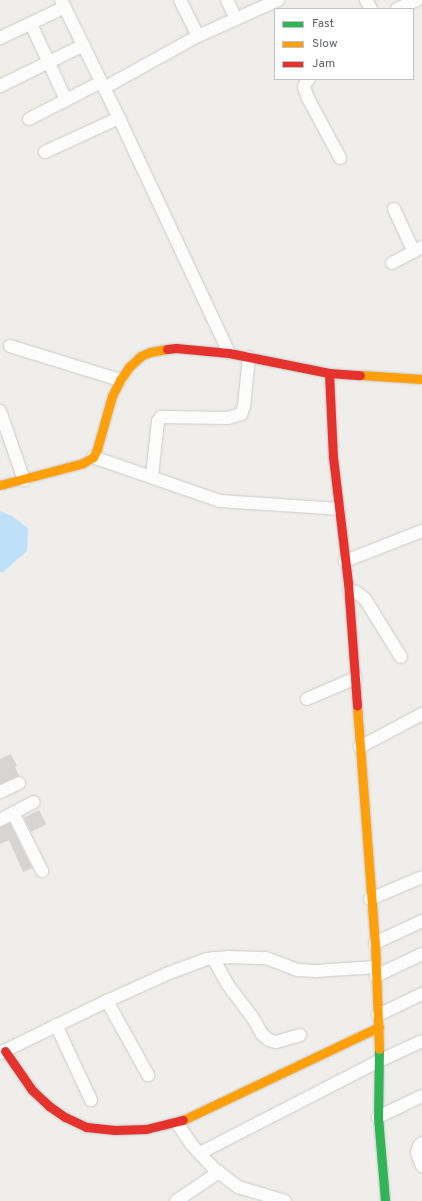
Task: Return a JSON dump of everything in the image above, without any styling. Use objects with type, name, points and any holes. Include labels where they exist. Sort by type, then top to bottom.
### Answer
[{"type":"street","points":[[180,0],[198,36]]},
{"type":"street","points":[[227,0],[236,19]]},
{"type":"street","points":[[29,119],[66,100],[103,85],[198,36],[278,0]]},
{"type":"street","points":[[399,8],[417,0]]},
{"type":"street","points":[[0,38],[31,24],[63,4],[119,118],[229,353]]},
{"type":"street","points":[[31,24],[66,100]]},
{"type":"street","points":[[0,86],[84,45]]},
{"type":"street","points":[[308,80],[304,87],[308,98],[340,158]]},
{"type":"street","points":[[45,152],[119,118]]},
{"type":"street","points":[[392,263],[418,249],[394,209]]},
{"type":"street","points":[[10,346],[120,380]]},
{"type":"street","points":[[0,485],[24,480],[83,463],[93,457],[98,449],[112,396],[120,380],[129,367],[142,356],[150,352],[176,348],[229,353],[329,374],[422,379]]},
{"type":"street","points":[[152,476],[158,421],[161,416],[228,418],[241,414],[244,406],[249,357]]},
{"type":"street","points":[[329,374],[333,457],[349,590],[370,899],[375,943],[378,1021],[378,1117],[385,1201]]},
{"type":"street","points":[[0,411],[24,480]]},
{"type":"street","points":[[93,457],[152,476],[220,501],[339,509]]},
{"type":"street","points":[[345,561],[422,531]]},
{"type":"street","points":[[349,590],[356,592],[365,599],[401,657]]},
{"type":"street","points":[[307,699],[356,678]]},
{"type":"street","points":[[360,747],[422,714]]},
{"type":"street","points":[[0,792],[19,783]]},
{"type":"street","points":[[0,820],[34,802]]},
{"type":"street","points":[[13,812],[42,871]]},
{"type":"street","points":[[370,899],[422,878]]},
{"type":"street","points":[[375,943],[422,921]]},
{"type":"street","points":[[422,954],[376,972],[294,969],[266,958],[214,958],[198,961],[107,1000],[3,1052],[32,1090],[49,1106],[86,1128],[115,1130],[146,1129],[177,1123],[378,1021],[422,994]]},
{"type":"street","points":[[214,958],[228,985],[247,1009],[262,1034],[269,1040],[276,1042],[300,1035]]},
{"type":"street","points":[[107,1000],[148,1076]]},
{"type":"street","points":[[56,1026],[91,1100]]},
{"type":"street","points":[[200,1153],[378,1061],[422,1041]]},
{"type":"street","points":[[378,1117],[422,1096]]},
{"type":"street","points":[[177,1123],[191,1144],[219,1172],[238,1187],[257,1194],[286,1201]]},
{"type":"street","points":[[422,1144],[419,1146],[417,1153],[422,1166]]},
{"type":"street","points":[[176,1201],[219,1172]]},
{"type":"water","points":[[0,511],[12,516],[28,528],[27,551],[3,572],[0,572]]},
{"type":"building","points":[[11,754],[17,766],[15,767],[19,776],[0,784],[0,759]]},
{"type":"building","points":[[39,810],[46,824],[31,832],[24,818]]},
{"type":"building","points":[[10,823],[32,868],[23,872],[9,840],[0,844],[0,827]]},
{"type":"traffic: fast","points":[[379,1049],[378,1117],[385,1201]]},
{"type":"traffic: slow","points":[[0,485],[83,463],[93,457],[97,449],[112,396],[120,380],[129,367],[141,356],[150,352],[167,349]]},
{"type":"traffic: slow","points":[[360,375],[422,379]]},
{"type":"traffic: slow","points":[[357,706],[375,943],[379,1049]]},
{"type":"traffic: slow","points":[[183,1120],[379,1027]]},
{"type":"traffic: jam","points":[[167,349],[176,348],[229,353],[329,373],[360,375]]},
{"type":"traffic: jam","points":[[329,373],[333,457],[348,583],[357,706]]},
{"type":"traffic: jam","points":[[5,1051],[32,1090],[49,1106],[65,1117],[86,1127],[115,1130],[146,1129],[183,1120]]}]
